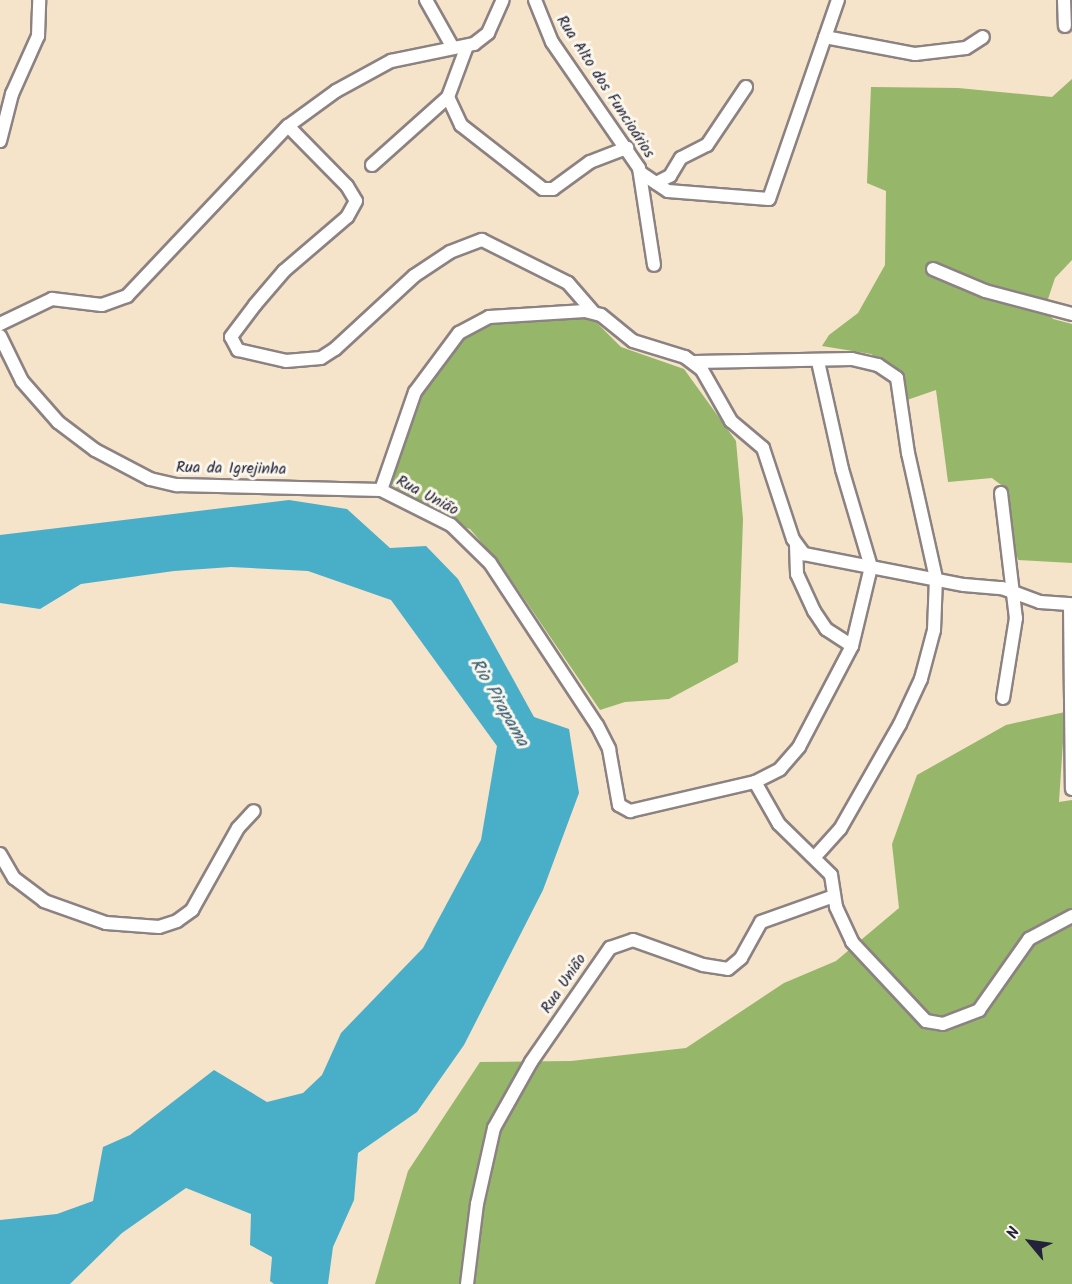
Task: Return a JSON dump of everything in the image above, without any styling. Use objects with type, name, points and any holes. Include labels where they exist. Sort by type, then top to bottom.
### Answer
[{"type":"street","points":[[0,141],[12,94],[38,36],[39,0]]},
{"type":"street","points":[[426,0],[453,48]]},
{"type":"street","points":[[0,324],[52,299],[102,305],[127,296],[288,126],[375,68],[408,55],[467,46],[488,33],[503,0]]},
{"type":"street","name":"Rua Alto dos Funcioários","points":[[535,0],[552,42],[627,148],[641,173],[654,265]]},
{"type":"street","points":[[641,173],[668,191],[769,199],[838,0]]},
{"type":"street","points":[[1064,0],[1065,26]]},
{"type":"street","points":[[825,37],[915,54],[966,48],[983,37]]},
{"type":"street","points":[[372,165],[448,97],[467,46]]},
{"type":"street","points":[[656,183],[670,176],[681,158],[706,145],[746,87]]},
{"type":"street","points":[[448,97],[461,125],[543,189],[554,189],[590,162],[627,148]]},
{"type":"street","points":[[288,126],[347,186],[356,201],[347,217],[284,272],[255,305],[231,337],[238,350],[286,361],[321,358],[335,349],[414,276],[450,252],[482,240],[568,283],[593,312],[639,344],[695,362],[729,359],[866,361],[888,370],[897,378],[908,453],[936,578],[934,630],[912,700],[840,829],[816,856]]},
{"type":"street","points":[[933,269],[985,291],[1072,314]]},
{"type":"street","points":[[381,490],[415,392],[459,333],[489,317],[593,312]]},
{"type":"street","name":"Rua da Igrejinha","points":[[0,336],[22,381],[58,422],[94,450],[150,478],[177,485],[381,490]]},
{"type":"street","points":[[695,362],[731,421],[763,448],[796,545],[797,574],[814,611],[826,629],[852,646]]},
{"type":"street","points":[[818,362],[842,469],[872,567],[852,646],[791,760],[755,782],[779,824],[816,856],[831,875],[834,896],[846,931],[861,953],[888,976],[926,1021],[934,1024],[952,1022],[979,1010],[1029,939],[1072,916]]},
{"type":"street","name":"Rua União","points":[[381,490],[451,525],[490,563],[603,735],[620,805],[624,810],[639,810],[755,782]]},
{"type":"street","points":[[1001,493],[1016,618],[1003,698]]},
{"type":"street","points":[[796,545],[813,558],[1012,590],[1040,602],[1071,605],[1072,789]]},
{"type":"street","points":[[0,854],[14,878],[44,901],[106,923],[159,927],[177,921],[192,910],[238,828],[254,811]]},
{"type":"street","name":"Rua União","points":[[467,1284],[477,1204],[494,1128],[531,1062],[609,948],[633,940],[703,965],[728,969],[741,958],[761,922],[834,896]]},
{"type":"green space","points":[[1072,79],[1072,260],[1055,278],[1045,308],[1053,319],[1072,324],[1072,563],[1018,560],[1012,539],[1009,491],[992,478],[948,482],[936,390],[907,400],[900,372],[871,354],[822,346],[829,335],[858,313],[885,265],[886,191],[867,183],[871,87],[958,88],[1052,97]]},
{"type":"green space","points":[[585,311],[621,347],[684,369],[736,441],[743,519],[738,662],[669,699],[625,702],[600,710],[504,569],[470,529],[439,519],[384,479],[429,369],[468,326]]},
{"type":"green space","points":[[1065,712],[1059,802],[1072,800],[1072,1284],[375,1284],[408,1171],[480,1062],[571,1061],[686,1048],[784,983],[836,961],[899,908],[892,844],[917,775],[1006,725]]},
{"type":"water","name":"Rio Pirapama","points":[[289,500],[347,509],[390,548],[426,546],[458,579],[534,717],[569,729],[579,793],[543,890],[464,1045],[417,1112],[358,1153],[354,1200],[333,1247],[328,1284],[274,1284],[270,1281],[272,1257],[250,1245],[251,1214],[186,1188],[122,1233],[70,1284],[0,1284],[0,1220],[57,1214],[93,1201],[103,1147],[130,1135],[214,1070],[267,1102],[303,1093],[322,1075],[341,1033],[423,948],[481,840],[497,746],[391,600],[308,571],[231,567],[174,571],[81,584],[40,609],[0,603],[0,535]]}]
